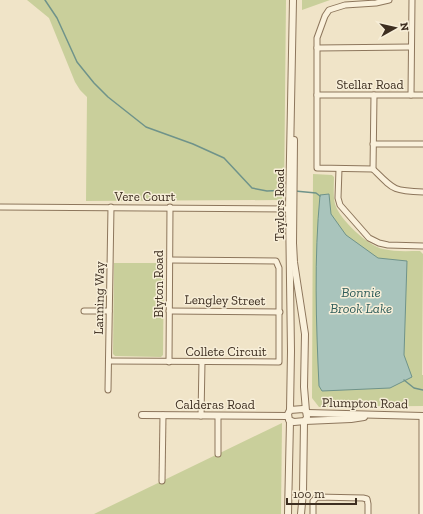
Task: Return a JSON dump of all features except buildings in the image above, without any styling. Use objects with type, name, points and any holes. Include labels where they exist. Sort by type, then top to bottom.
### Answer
[{"type":"street","name":"Taylors Road","points":[[288,514],[290,351],[289,208],[293,0]]},
{"type":"street","points":[[389,0],[376,3],[345,6],[329,10],[325,16],[317,38],[317,168],[373,169],[393,188],[403,191],[423,192]]},
{"type":"street","points":[[411,95],[412,0]]},
{"type":"street","points":[[317,48],[411,47]]},
{"type":"street","name":"Stellar Road","points":[[317,95],[423,95]]},
{"type":"street","points":[[373,169],[374,95]]},
{"type":"street","points":[[291,129],[294,135],[294,262],[305,334],[304,387],[307,417],[304,421],[303,492],[301,514]]},
{"type":"street","points":[[373,144],[423,144]]},
{"type":"street","points":[[338,169],[338,198],[340,205],[369,238],[379,243],[388,245],[423,246]]},
{"type":"street","name":"Vere Court","points":[[0,207],[289,208]]},
{"type":"street","name":"Lanning Way","points":[[108,390],[111,207]]},
{"type":"street","name":"Blyton Road","points":[[169,362],[170,207]]},
{"type":"street","name":"Collete Circuit","points":[[109,361],[279,362],[279,268],[276,261],[170,260]]},
{"type":"street","points":[[84,311],[109,311]]},
{"type":"street","name":"Lengley Street","points":[[169,311],[280,312]]},
{"type":"street","points":[[201,416],[202,362]]},
{"type":"street","name":"Plumpton Road","points":[[289,416],[303,409],[306,412],[423,416]]},
{"type":"street","name":"Calderas Road","points":[[142,415],[289,416]]},
{"type":"street","points":[[162,481],[159,472],[163,415]]},
{"type":"street","points":[[289,416],[304,421],[351,419],[375,415]]},
{"type":"street","points":[[218,416],[218,454]]},
{"type":"street","points":[[422,514],[423,416]]},
{"type":"street","points":[[313,514],[313,501],[317,497],[367,499],[368,514]]},
{"type":"green space","points":[[27,0],[286,0],[284,197],[280,200],[86,201],[87,97],[75,82],[49,18]]},
{"type":"green space","points":[[302,0],[330,0],[302,10]]},
{"type":"green space","name":"Bonnie Brook Lake","points":[[313,174],[332,175],[334,177],[334,198],[338,210],[348,224],[370,243],[383,249],[397,251],[420,251],[423,254],[423,406],[319,407],[312,398]]},
{"type":"green space","points":[[114,263],[164,263],[163,355],[161,357],[115,356],[113,354]]},
{"type":"green space","points":[[282,423],[281,514],[94,514]]},
{"type":"water","name":"Bonnie Brook Lake","points":[[329,194],[331,214],[346,235],[378,258],[407,261],[404,355],[412,377],[390,388],[322,391],[319,386],[316,290],[318,219],[320,195]]},
{"type":"waterway","points":[[45,0],[57,18],[77,62],[108,97],[146,127],[193,144],[224,158],[252,188],[267,191],[288,190]]},
{"type":"waterway","points":[[295,191],[316,193],[320,196]]},
{"type":"waterway","points":[[404,380],[414,388],[423,390]]}]
